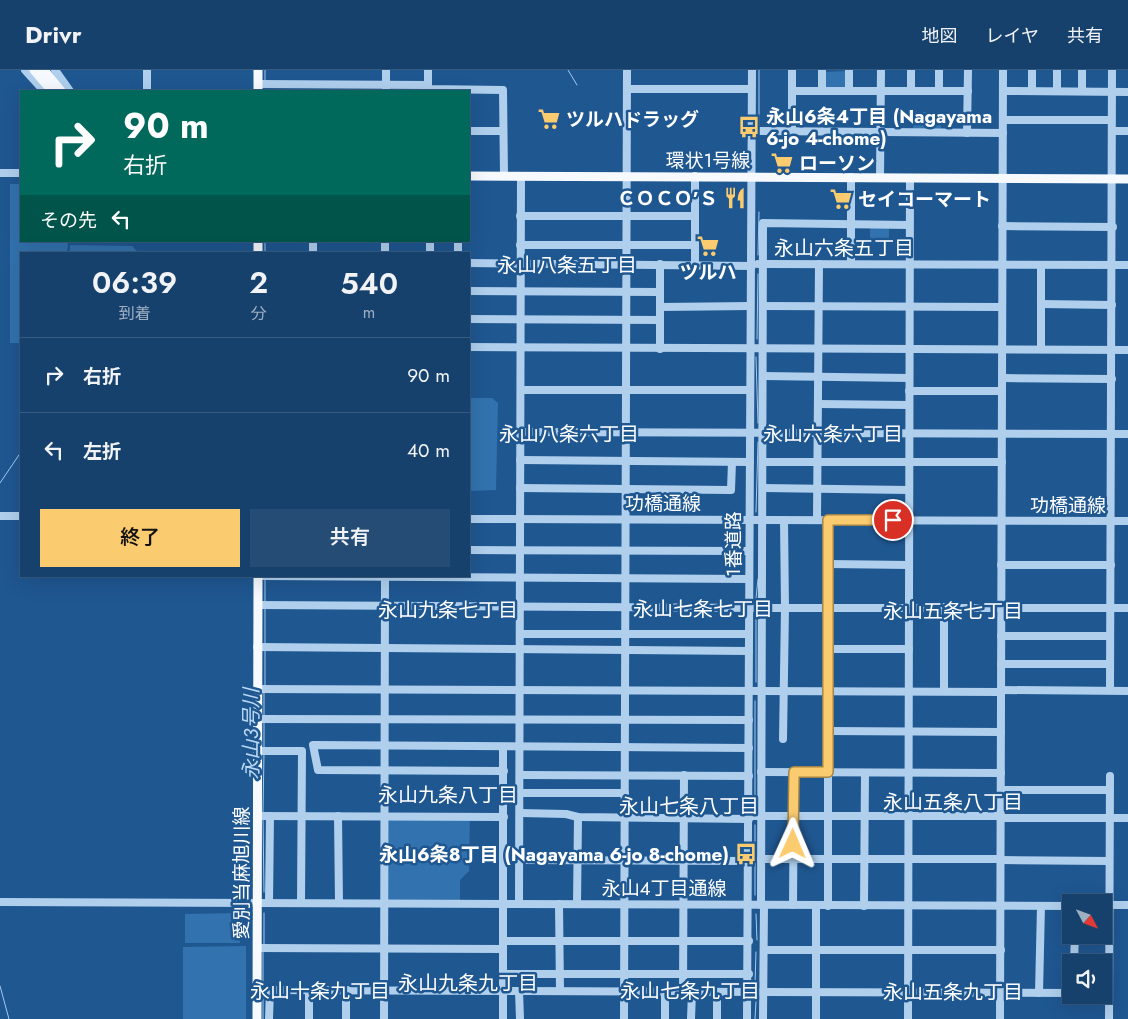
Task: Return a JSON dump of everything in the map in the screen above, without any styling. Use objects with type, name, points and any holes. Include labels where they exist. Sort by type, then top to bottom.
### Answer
[{"type":"main road","points":[[34,70],[48,74],[61,90]]},
{"type":"main road","points":[[258,70],[262,86]]},
{"type":"main road","points":[[48,74],[52,90]]},
{"type":"main road","name":"環状1号線","points":[[470,176],[1128,178]]},
{"type":"main road","name":"愛別当麻旭川線","points":[[256,1019],[263,990],[256,902],[264,816],[261,750],[263,605],[258,577]]},
{"type":"street","points":[[25,70],[43,90]]},
{"type":"street","points":[[147,70],[147,90]]},
{"type":"street","points":[[386,70],[386,88]]},
{"type":"street","points":[[428,70],[428,86]]},
{"type":"street","points":[[624,1019],[627,70]]},
{"type":"street","name":"1番道路","points":[[748,1019],[750,306],[752,265],[750,177],[752,70]]},
{"type":"street","points":[[792,70],[792,132]]},
{"type":"street","points":[[822,70],[822,91]]},
{"type":"street","points":[[849,70],[849,90]]},
{"type":"street","points":[[880,177],[881,70]]},
{"type":"street","points":[[911,70],[911,91]]},
{"type":"street","points":[[939,70],[939,91]]},
{"type":"street","points":[[967,133],[968,70]]},
{"type":"street","points":[[1000,1019],[1003,70]]},
{"type":"street","points":[[1032,70],[1032,91]]},
{"type":"street","points":[[1057,70],[1057,91]]},
{"type":"street","points":[[1082,70],[1082,91]]},
{"type":"street","points":[[1110,690],[1112,70]]},
{"type":"street","points":[[48,74],[69,90]]},
{"type":"street","points":[[262,86],[386,88],[428,86],[428,88],[503,90],[504,176]]},
{"type":"street","points":[[627,89],[751,88]]},
{"type":"street","points":[[792,91],[968,91]]},
{"type":"street","points":[[1003,91],[1128,92]]},
{"type":"street","points":[[1003,120],[1112,120]]},
{"type":"street","points":[[470,131],[503,131]]},
{"type":"street","points":[[751,131],[1003,133]]},
{"type":"street","points":[[1112,131],[1128,131]]},
{"type":"street","points":[[0,173],[20,173]]},
{"type":"street","points":[[519,904],[521,176]]},
{"type":"street","points":[[694,264],[695,176]]},
{"type":"street","points":[[850,177],[851,264]]},
{"type":"street","points":[[908,1019],[910,178]]},
{"type":"street","points":[[520,216],[694,216]]},
{"type":"street","points":[[763,1019],[761,691],[763,223],[910,225]]},
{"type":"street","points":[[1002,226],[1112,227]]},
{"type":"street","points":[[520,245],[695,245]]},
{"type":"street","points":[[470,263],[1128,265]]},
{"type":"street","points":[[660,264],[660,349]]},
{"type":"street","points":[[817,520],[819,264]]},
{"type":"street","points":[[1040,265],[1041,349]]},
{"type":"street","points":[[470,292],[660,292]]},
{"type":"street","points":[[1041,304],[1112,305]]},
{"type":"street","points":[[660,307],[750,306]]},
{"type":"street","points":[[763,306],[1002,307]]},
{"type":"street","points":[[470,319],[660,320]]},
{"type":"street","points":[[470,347],[1128,350]]},
{"type":"street","points":[[763,376],[909,378]]},
{"type":"street","points":[[1002,378],[1112,380]]},
{"type":"street","points":[[521,390],[750,390]]},
{"type":"street","points":[[909,391],[1002,391]]},
{"type":"street","points":[[818,404],[909,405]]},
{"type":"street","points":[[520,432],[1128,434]]},
{"type":"street","points":[[520,460],[750,462]]},
{"type":"street","points":[[520,488],[732,490],[732,462]]},
{"type":"street","points":[[763,462],[1002,462]]},
{"type":"street","points":[[763,488],[909,490]]},
{"type":"street","points":[[0,516],[20,516]]},
{"type":"street","name":"功橋通線","points":[[470,519],[1128,521]]},
{"type":"street","points":[[783,738],[784,520]]},
{"type":"street","points":[[828,520],[828,906]]},
{"type":"street","points":[[470,550],[749,551]]},
{"type":"street","points":[[828,564],[909,565]]},
{"type":"street","points":[[1001,566],[1110,566]]},
{"type":"street","points":[[384,1019],[385,577]]},
{"type":"street","points":[[470,577],[749,579]]},
{"type":"street","points":[[263,605],[1128,608]]},
{"type":"street","points":[[944,607],[944,691]]},
{"type":"street","points":[[520,634],[749,634]]},
{"type":"street","points":[[1001,636],[1110,636]]},
{"type":"street","points":[[262,648],[385,647],[625,651],[749,650]]},
{"type":"street","points":[[828,649],[909,649]]},
{"type":"street","points":[[1001,664],[1110,664]]},
{"type":"street","points":[[262,689],[828,692],[1128,691]]},
{"type":"street","points":[[262,719],[520,718],[749,720]]},
{"type":"street","points":[[828,731],[1001,732]]},
{"type":"street","points":[[504,771],[318,770],[313,745],[749,748]]},
{"type":"street","points":[[503,747],[503,1019]]},
{"type":"street","points":[[261,750],[314,750]]},
{"type":"street","points":[[302,751],[302,903]]},
{"type":"street","points":[[761,772],[1001,773]]},
{"type":"street","points":[[793,905],[794,772]]},
{"type":"street","points":[[864,906],[865,773]]},
{"type":"street","points":[[520,775],[749,776]]},
{"type":"street","points":[[683,992],[684,775]]},
{"type":"street","points":[[1107,894],[1110,776]]},
{"type":"street","points":[[1001,790],[1109,790]]},
{"type":"street","points":[[520,793],[625,793]]},
{"type":"street","points":[[520,813],[566,814],[578,817],[908,815],[1128,818]]},
{"type":"street","points":[[269,903],[264,816],[504,817]]},
{"type":"street","points":[[338,816],[339,903]]},
{"type":"street","points":[[577,904],[578,817]]},
{"type":"street","points":[[761,858],[1109,861]]},
{"type":"street","points":[[519,860],[748,862]]},
{"type":"street","name":"永山4丁目通線","points":[[0,902],[1062,906]]},
{"type":"street","points":[[559,904],[560,991]]},
{"type":"street","points":[[816,905],[816,1019]]},
{"type":"street","points":[[1112,905],[1128,905]]},
{"type":"street","points":[[1039,993],[1040,906]]},
{"type":"street","points":[[261,948],[384,948],[624,940],[749,941]]},
{"type":"street","points":[[764,950],[1001,950]]},
{"type":"street","points":[[503,974],[749,974]]},
{"type":"street","points":[[269,1019],[263,990],[1062,993]]},
{"type":"street","points":[[309,990],[309,1019]]},
{"type":"street","points":[[346,990],[346,1019]]},
{"type":"street","points":[[519,991],[520,1019]]},
{"type":"street","points":[[665,992],[665,1019]]},
{"type":"street","points":[[691,1019],[692,992]]},
{"type":"street","points":[[717,992],[717,1019]]},
{"type":"street","points":[[1107,1004],[1109,1019]]},
{"type":"shaded area","points":[[849,71],[849,91],[822,91],[822,72]]},
{"type":"shaded area","points":[[913,112],[941,112],[941,133],[913,133]]},
{"type":"shaded area","points":[[10,184],[20,184],[20,242],[68,242],[67,252],[20,252],[20,343],[10,343]]},
{"type":"shaded area","points":[[870,226],[889,227],[889,244],[870,244]]},
{"type":"shaded area","points":[[70,245],[132,246],[138,252],[70,252]]},
{"type":"shaded area","points":[[470,398],[492,398],[498,403],[496,490],[470,491]]},
{"type":"shaded area","points":[[384,816],[470,817],[469,871],[460,880],[460,904],[384,904]]},
{"type":"shaded area","points":[[239,913],[240,943],[185,943],[185,914]]},
{"type":"shaded area","points":[[246,946],[246,1019],[183,1019],[183,947]]},
{"type":"waterway","name":"永山３号川","points":[[265,70],[265,81]]},
{"type":"waterway","points":[[568,70],[577,85]]},
{"type":"waterway","points":[[759,70],[759,125]]},
{"type":"waterway","points":[[758,255],[759,212]]},
{"type":"waterway","name":"永山３号川","points":[[265,242],[265,252]]},
{"type":"waterway","points":[[757,339],[758,274]]},
{"type":"waterway","points":[[756,357],[758,423]]},
{"type":"waterway","points":[[756,512],[758,442]]},
{"type":"waterway","points":[[0,483],[20,453]]},
{"type":"waterway","name":"永山３号川","points":[[265,578],[265,602]]},
{"type":"waterway","points":[[756,598],[758,579]]},
{"type":"waterway","name":"永山３号川","points":[[265,608],[265,644]]},
{"type":"waterway","points":[[756,616],[756,682]]},
{"type":"waterway","name":"永山３号川","points":[[265,651],[265,687]]},
{"type":"waterway","name":"永山３号川","points":[[264,693],[264,717]]},
{"type":"waterway","points":[[755,701],[755,805]]},
{"type":"waterway","name":"永山３号川","points":[[264,723],[264,747]]},
{"type":"waterway","name":"永山３号川","points":[[263,812],[264,753]]},
{"type":"waterway","name":"永山３号川","points":[[263,818],[264,892]]},
{"type":"waterway","points":[[755,825],[755,895]]},
{"type":"waterway","name":"永山３号川","points":[[264,913],[264,946]]},
{"type":"waterway","points":[[756,914],[757,940]]},
{"type":"waterway","name":"永山３号川","points":[[263,952],[263,986]]},
{"type":"waterway","points":[[755,984],[756,952]]},
{"type":"waterway","points":[[0,986],[9,1019]]},
{"type":"waterway","name":"永山３号川","points":[[263,992],[263,1019]]},
{"type":"waterway","points":[[755,1019],[756,1001]]},
{"type":"place","name":"ツルハドラッグ","points":[[549,119]]},
{"type":"place","name":"永山6条4丁目 (Nagayama 6-jo 4-chome)","points":[[749,127]]},
{"type":"place","name":"ローソン","points":[[782,163]]},
{"type":"place","name":"ＣＯＣＯ’Ｓ","points":[[735,198]]},
{"type":"place","name":"セイコーマート","points":[[841,199]]},
{"type":"place","name":"ツルハ","points":[[708,246]]},
{"type":"place","name":"永山6条8丁目 (Nagayama 6-jo 8-chome)","points":[[746,854]]},
{"type":"district","name":"永山六条五丁目","points":[[844,248]]},
{"type":"district","name":"永山八条五丁目","points":[[567,265]]},
{"type":"district","name":"永山八条六丁目","points":[[569,434]]},
{"type":"district","name":"永山六条六丁目","points":[[833,434]]},
{"type":"district","name":"永山七条七丁目","points":[[703,609]]},
{"type":"district","name":"永山九条七丁目","points":[[448,610]]},
{"type":"district","name":"永山五条七丁目","points":[[953,611]]},
{"type":"district","name":"永山九条八丁目","points":[[448,795]]},
{"type":"district","name":"永山五条八丁目","points":[[953,802]]},
{"type":"district","name":"永山七条八丁目","points":[[689,806]]},
{"type":"district","name":"永山九条九丁目","points":[[468,983]]},
{"type":"district","name":"永山十条九丁目","points":[[320,991]]},
{"type":"district","name":"永山七条九丁目","points":[[690,991]]},
{"type":"district","name":"永山五条九丁目","points":[[953,992]]},
{"type":"route","points":[[793,844],[794,772],[828,772],[828,520],[893,520]]}]
